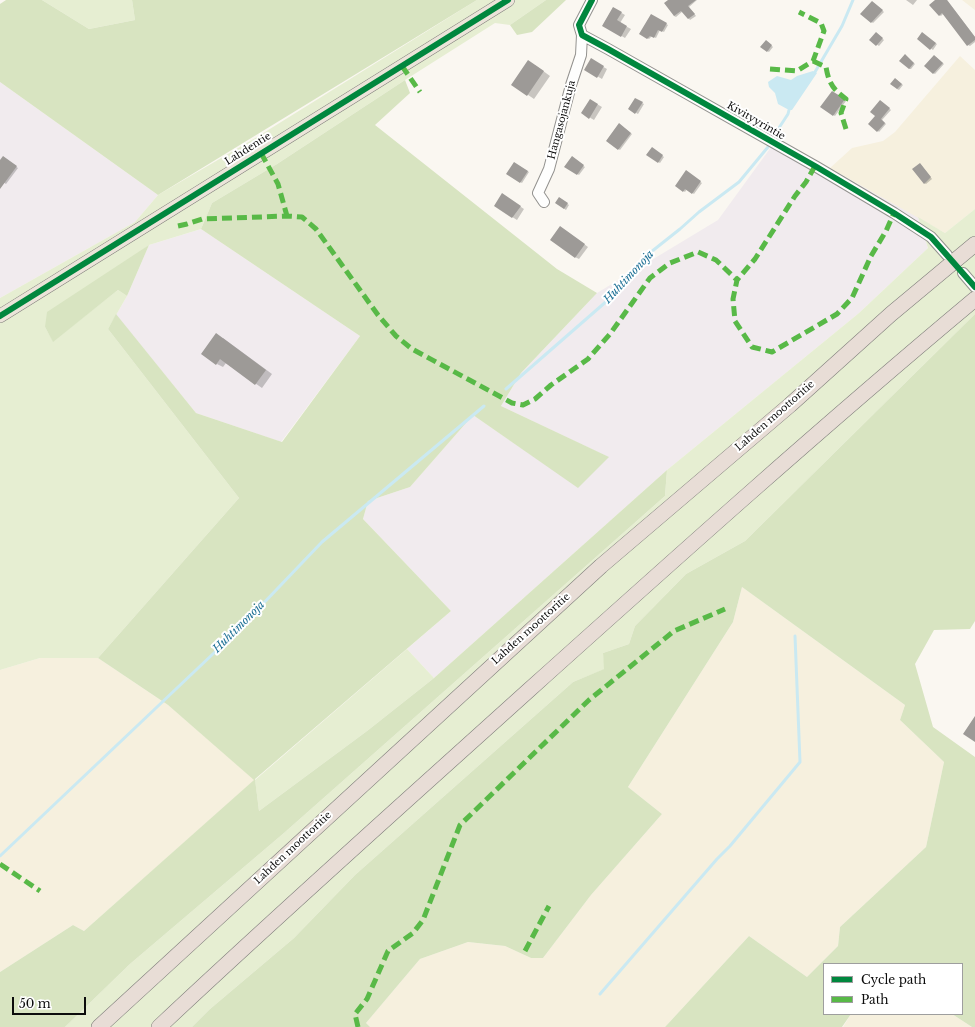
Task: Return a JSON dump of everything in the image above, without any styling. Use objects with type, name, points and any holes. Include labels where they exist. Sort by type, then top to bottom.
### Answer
[{"type":"highway","name":"Lahden moottoritie","points":[[99,1027],[601,566],[790,404],[891,314],[975,244]]},
{"type":"highway","points":[[159,1027],[312,885],[628,600],[810,440],[975,300]]},
{"type":"main road","name":"Lahdentie","points":[[0,316],[508,0]]},
{"type":"street","points":[[582,35],[579,25],[592,0]]},
{"type":"street","name":"Hangasojankuja","points":[[544,202],[538,193],[549,169],[571,85],[581,55],[582,35]]},
{"type":"street","name":"Kivityyrintie","points":[[582,35],[815,166],[894,213],[931,237],[947,255]]},
{"type":"street","points":[[963,273],[975,287]]},
{"type":"shaded area","points":[[962,0],[975,0],[975,10]]},
{"type":"shaded area","points":[[960,56],[975,70],[975,209],[945,233],[830,168],[852,148],[883,141],[895,132]]},
{"type":"shaded area","points":[[0,82],[158,195],[135,222],[0,298]]},
{"type":"shaded area","points":[[777,139],[918,217],[928,248],[859,313],[667,470],[434,678],[407,649],[451,611],[363,519],[368,501],[410,487],[473,415],[578,487],[608,457],[501,406],[521,373],[597,293],[718,220]]},
{"type":"shaded area","points":[[201,229],[360,336],[281,442],[196,413],[116,315],[127,296],[149,245]]},
{"type":"shaded area","points":[[742,587],[905,705],[900,720],[944,762],[926,847],[840,927],[838,946],[807,977],[749,936],[665,1027],[370,1027],[366,1023],[420,959],[468,942],[505,946],[531,958],[543,958],[591,895],[662,814],[628,787],[733,622]]},
{"type":"shaded area","points":[[40,658],[98,658],[168,705],[255,780],[84,931],[73,925],[0,972],[0,670]]},
{"type":"shaded area","points":[[850,1015],[954,1015],[972,1027],[843,1027]]},
{"type":"green space","points":[[6,0],[42,0],[89,29],[135,20],[132,0],[477,0],[158,195],[0,82],[0,4]]},
{"type":"green space","points":[[42,0],[132,0],[135,20],[89,29]]},
{"type":"green space","points":[[477,0],[546,0],[510,25],[495,23],[277,164],[212,203],[201,229],[149,245],[45,327],[53,341],[118,290],[127,296],[108,329],[239,498],[98,658],[40,658],[0,670],[0,298],[135,222],[158,195],[257,137]]},
{"type":"green space","points":[[546,0],[566,0],[532,32],[517,35],[510,25]]},
{"type":"green space","points":[[405,80],[410,93],[375,125],[557,269],[597,293],[521,373],[501,406],[609,457],[578,488],[473,415],[410,487],[368,501],[363,519],[451,611],[255,779],[259,811],[367,731],[434,678],[667,470],[665,496],[284,833],[130,964],[65,1027],[0,1027],[0,972],[73,925],[84,931],[254,780],[168,705],[98,658],[239,498],[108,329],[116,314],[196,413],[282,442],[360,336],[201,229],[212,203],[277,164]]},
{"type":"green space","points":[[975,209],[975,314],[745,541],[686,574],[635,626],[629,644],[603,653],[605,669],[573,682],[355,875],[294,938],[210,1009],[192,1027],[65,1027],[130,964],[284,833],[665,496],[667,470],[859,313],[928,248],[918,217],[945,233]]},
{"type":"green space","points":[[149,245],[127,296],[118,290],[53,342],[45,327],[47,312]]},
{"type":"green space","points":[[975,314],[975,621],[970,629],[934,630],[915,664],[933,727],[975,757],[975,1027],[972,1027],[954,1015],[963,1015],[963,963],[823,963],[823,1015],[850,1015],[842,1027],[665,1027],[749,936],[807,977],[838,946],[840,927],[926,847],[944,762],[900,720],[905,705],[742,587],[733,622],[628,787],[662,814],[591,895],[543,958],[531,958],[505,946],[468,942],[420,959],[366,1023],[370,1027],[192,1027],[210,1009],[294,938],[355,875],[573,682],[604,669],[603,653],[629,644],[635,626],[686,574],[745,541]]},
{"type":"green space","points":[[407,649],[434,678],[367,731],[259,811],[255,780]]},
{"type":"water","points":[[813,71],[817,73],[792,110],[778,104],[775,93],[769,87],[768,82],[777,76],[791,80],[797,76]]},
{"type":"building","points":[[668,0],[696,0],[688,6],[695,14],[688,19],[681,11],[674,16],[664,3]]},
{"type":"building","points":[[935,0],[947,0],[975,37],[975,40],[967,46],[942,13],[939,16],[929,5]]},
{"type":"building","points":[[872,1],[883,10],[871,23],[860,14]]},
{"type":"building","points":[[613,7],[622,12],[617,20],[627,26],[621,37],[602,26]]},
{"type":"building","points":[[651,14],[667,23],[662,32],[658,30],[654,38],[650,36],[647,39],[639,34]]},
{"type":"building","points":[[876,32],[883,38],[876,46],[869,40]]},
{"type":"building","points":[[922,32],[936,43],[930,50],[917,39]]},
{"type":"building","points":[[766,40],[772,45],[767,52],[760,47]]},
{"type":"building","points":[[905,54],[914,63],[909,69],[899,61]]},
{"type":"building","points":[[934,55],[943,63],[933,74],[924,66]]},
{"type":"building","points":[[591,58],[604,66],[597,78],[584,70]]},
{"type":"building","points":[[528,60],[544,71],[527,96],[511,85]]},
{"type":"building","points":[[895,78],[902,84],[897,89],[890,84]]},
{"type":"building","points":[[832,91],[845,99],[833,116],[820,107]]},
{"type":"building","points":[[635,98],[643,102],[635,114],[628,109]]},
{"type":"building","points":[[590,99],[598,104],[589,119],[581,113]]},
{"type":"building","points":[[880,100],[890,108],[881,119],[885,123],[877,132],[868,124],[875,116],[870,112]]},
{"type":"building","points":[[619,123],[631,133],[618,150],[606,141]]},
{"type":"building","points":[[652,147],[663,155],[658,163],[646,155]]},
{"type":"building","points":[[3,156],[17,166],[0,189],[0,160]]},
{"type":"building","points":[[572,156],[584,165],[577,175],[564,167]]},
{"type":"building","points":[[514,162],[528,171],[520,183],[506,174]]},
{"type":"building","points":[[920,163],[931,177],[924,184],[912,169]]},
{"type":"building","points":[[686,170],[701,181],[692,194],[685,189],[683,192],[675,186]]},
{"type":"building","points":[[502,193],[521,206],[512,218],[494,206]]},
{"type":"building","points":[[559,197],[568,203],[564,209],[555,203]]},
{"type":"building","points":[[560,226],[585,244],[575,258],[550,240]]},
{"type":"building","points":[[216,333],[266,370],[255,385],[220,359],[216,365],[201,354]]},
{"type":"building","points":[[975,716],[975,742],[963,734]]},
{"type":"waterway","points":[[815,72],[842,26],[853,0]]},
{"type":"waterway","name":"Huhtimonoja","points":[[775,134],[789,110]]},
{"type":"waterway","name":"Huhtimonoja","points":[[506,389],[608,300],[651,252],[699,212],[739,182],[768,147]]},
{"type":"waterway","name":"Huhtimonoja","points":[[0,856],[235,633],[322,542],[484,406]]},
{"type":"waterway","points":[[600,994],[730,846],[800,762],[795,636]]},
{"type":"marked path","points":[[770,69],[797,71],[813,61],[824,31],[821,23],[799,12]]},
{"type":"marked path","points":[[813,61],[826,67],[832,86],[846,99],[841,113],[846,129]]},
{"type":"marked path","points":[[402,66],[420,92]]},
{"type":"marked path","points":[[261,153],[278,184],[287,216]]},
{"type":"marked path","points":[[815,166],[755,259],[737,280],[733,299],[735,321],[752,347],[772,352],[837,314],[852,298],[871,256],[886,231],[894,213]]},
{"type":"marked path","points":[[178,226],[202,219],[287,216],[302,217],[316,229],[378,315],[396,336],[412,349],[512,403],[523,405],[535,399],[551,385],[588,359],[610,334],[650,278],[670,263],[698,252],[716,260],[737,280]]},
{"type":"marked path","points":[[358,1027],[355,1014],[367,999],[388,951],[413,933],[423,920],[460,825],[589,700],[674,631],[725,609]]},
{"type":"marked path","points":[[0,864],[40,891]]},
{"type":"marked path","points":[[525,951],[549,906]]},
{"type":"cycle path","points":[[0,316],[508,0]]},
{"type":"cycle path","points":[[592,0],[579,25],[582,35],[815,166],[894,213],[931,237],[975,287]]}]
